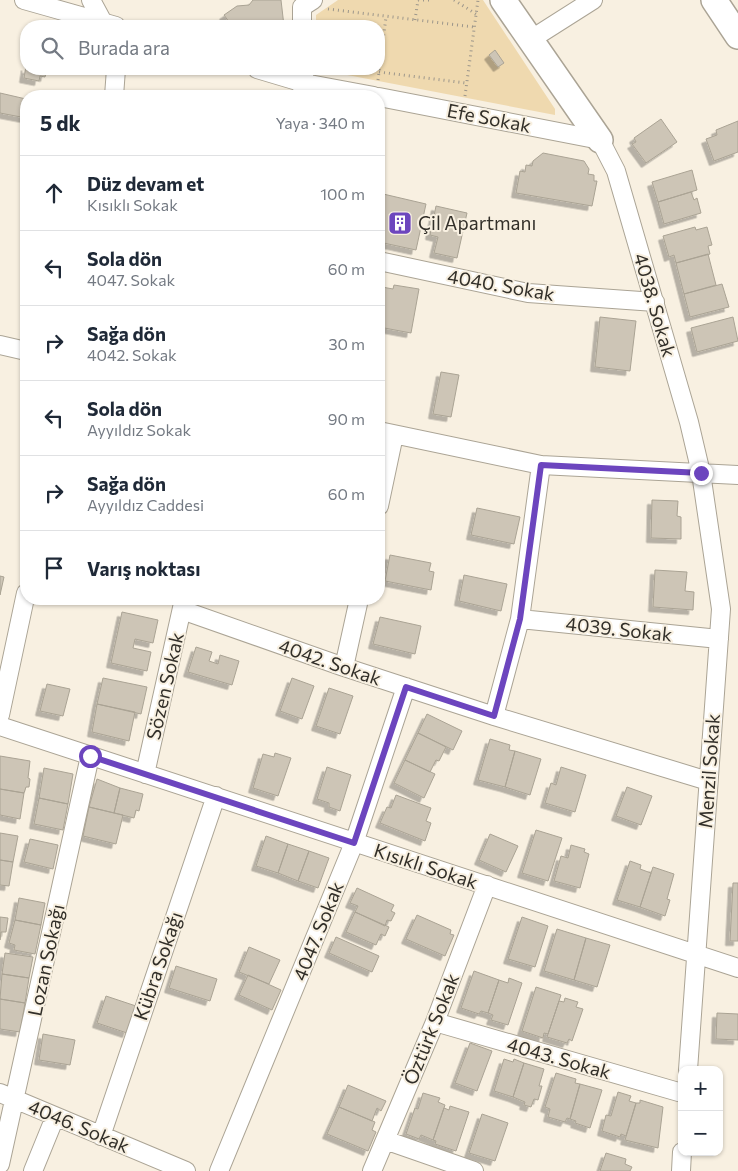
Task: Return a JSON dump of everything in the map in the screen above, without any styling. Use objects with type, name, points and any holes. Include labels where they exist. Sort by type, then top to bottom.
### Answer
[{"type":"main road","points":[[503,0],[600,140]]},
{"type":"main road","points":[[714,0],[738,36]]},
{"type":"street","points":[[24,0],[91,20]]},
{"type":"street","points":[[91,0],[105,20]]},
{"type":"street","points":[[530,40],[593,0]]},
{"type":"street","points":[[304,20],[309,4]]},
{"type":"street","points":[[114,90],[116,75]]},
{"type":"street","name":"Efe Sokak","points":[[277,75],[303,83],[368,90]]},
{"type":"street","name":"Efe Sokak","points":[[385,93],[600,140]]},
{"type":"street","name":"4038. Sokak","points":[[600,140],[616,171],[689,422],[701,473]]},
{"type":"street","name":"4040. Sokak","points":[[385,262],[528,293],[655,302]]},
{"type":"street","points":[[0,345],[20,350]]},
{"type":"street","points":[[386,433],[541,465],[738,475]]},
{"type":"street","points":[[494,716],[520,619],[541,465]]},
{"type":"street","name":"Menzil Sokak","points":[[688,1066],[721,609],[701,473]]},
{"type":"street","points":[[0,715],[23,605]]},
{"type":"street","name":"Sözen Sokak","points":[[145,774],[183,605]]},
{"type":"street","name":"4042. Sokak","points":[[186,605],[344,667],[494,716],[708,781]]},
{"type":"street","points":[[344,667],[358,605]]},
{"type":"street","name":"4039. Sokak","points":[[520,619],[719,639]]},
{"type":"street","name":"4047. Sokak","points":[[220,1171],[354,843],[406,687]]},
{"type":"street","name":"Kısıklı Sokak","points":[[0,726],[738,968]]},
{"type":"street","name":"Lozan Sokağı","points":[[0,1164],[8,1096],[90,756]]},
{"type":"street","name":"Kübra Sokağı","points":[[101,1136],[216,796]]},
{"type":"street","name":"Öztürk Sokak","points":[[372,1171],[435,1022],[487,886]]},
{"type":"street","name":"4043. Sokak","points":[[435,1022],[678,1092]]},
{"type":"street","name":"4046. Sokak","points":[[8,1096],[186,1171]]},
{"type":"street","points":[[33,1171],[55,1117]]},
{"type":"street","points":[[385,1140],[474,1171]]},
{"type":"street","points":[[681,1171],[682,1156]]},
{"type":"path","points":[[415,20],[417,0],[430,0]]},
{"type":"path","points":[[454,0],[476,14]]},
{"type":"path","points":[[465,97],[478,0]]},
{"type":"path","points":[[309,4],[386,17],[474,26]]},
{"type":"path","points":[[385,25],[386,17]]},
{"type":"path","points":[[385,73],[466,83]]},
{"type":"path","points":[[377,90],[379,75]]},
{"type":"shaded area","points":[[338,0],[483,0],[555,109],[555,115],[347,75],[385,75],[385,20],[316,20],[316,15]]},
{"type":"building","points":[[253,0],[281,0],[283,20],[228,20],[224,15],[237,6],[249,5]]},
{"type":"building","points":[[495,50],[504,63],[498,67],[489,55]]},
{"type":"building","points":[[24,75],[46,75],[45,77],[40,76],[39,81],[24,78]]},
{"type":"building","points":[[0,93],[20,98],[20,117],[0,113]]},
{"type":"building","points":[[661,119],[677,142],[646,163],[632,144],[636,142],[634,138]]},
{"type":"building","points":[[738,121],[738,152],[714,161],[706,139],[717,135],[716,130]]},
{"type":"building","points":[[543,153],[584,161],[589,169],[588,174],[594,175],[594,181],[597,181],[592,206],[516,193],[520,171],[525,172],[526,165],[532,166],[533,161]]},
{"type":"building","points":[[692,170],[697,190],[658,202],[652,182]]},
{"type":"building","points":[[691,192],[694,200],[697,198],[701,213],[664,224],[658,202]]},
{"type":"building","name":"Çil Apartmanı","points":[[385,194],[426,204],[416,250],[385,243]]},
{"type":"building","points":[[436,206],[467,213],[457,258],[434,253],[438,237],[430,235]]},
{"type":"building","points":[[695,227],[696,230],[707,227],[712,245],[708,246],[710,254],[676,263],[674,255],[669,257],[663,236]]},
{"type":"building","points":[[708,254],[716,285],[684,294],[676,263]]},
{"type":"building","points":[[722,284],[729,307],[690,317],[684,294]]},
{"type":"building","points":[[394,285],[419,289],[411,333],[385,328],[385,288],[393,289]]},
{"type":"building","points":[[600,317],[636,321],[630,371],[595,367]]},
{"type":"building","points":[[733,317],[738,341],[697,352],[691,328]]},
{"type":"building","points":[[441,372],[459,375],[451,417],[433,414]]},
{"type":"building","points":[[652,500],[678,501],[677,516],[681,517],[681,539],[651,538]]},
{"type":"building","points":[[477,508],[520,517],[514,544],[471,535]]},
{"type":"building","points":[[390,555],[431,563],[429,571],[434,572],[431,590],[385,581]]},
{"type":"building","points":[[655,570],[687,572],[685,591],[694,592],[693,610],[653,607]]},
{"type":"building","points":[[464,575],[507,584],[501,611],[459,601]]},
{"type":"building","points":[[0,576],[4,577],[0,595]]},
{"type":"building","points":[[122,612],[158,620],[153,643],[135,639],[133,648],[151,652],[147,671],[111,663]]},
{"type":"building","points":[[380,617],[421,626],[415,654],[373,644]]},
{"type":"building","points":[[196,647],[212,652],[209,661],[218,664],[220,655],[239,661],[232,685],[188,672]]},
{"type":"building","points":[[103,678],[147,687],[141,714],[97,704]]},
{"type":"building","points":[[292,678],[314,686],[302,719],[280,711]]},
{"type":"building","points":[[47,684],[70,689],[63,716],[40,711]]},
{"type":"building","points":[[329,688],[353,696],[340,734],[316,726]]},
{"type":"building","points":[[97,704],[135,712],[129,741],[92,732]]},
{"type":"building","points":[[427,714],[462,731],[453,750],[418,733]]},
{"type":"building","points":[[418,733],[446,747],[439,761],[436,760],[430,772],[405,760]]},
{"type":"building","points":[[490,739],[510,745],[509,750],[515,751],[505,787],[478,780]]},
{"type":"building","points":[[515,751],[541,759],[530,795],[505,787]]},
{"type":"building","points":[[275,753],[291,758],[278,796],[253,788],[263,754],[274,757]]},
{"type":"building","points":[[0,756],[30,761],[29,787],[26,787],[24,793],[0,789]]},
{"type":"building","points":[[405,760],[435,774],[424,798],[394,783]]},
{"type":"building","points":[[327,767],[351,775],[340,811],[329,807],[329,803],[317,799]]},
{"type":"building","points":[[561,767],[586,775],[575,812],[545,803],[551,783],[556,785]]},
{"type":"building","points":[[44,768],[73,774],[68,804],[39,798]]},
{"type":"building","points":[[97,779],[120,788],[114,813],[89,807]]},
{"type":"building","points":[[627,787],[652,796],[641,825],[616,816]]},
{"type":"building","points":[[120,788],[143,794],[139,811],[136,810],[134,818],[114,813]]},
{"type":"building","points":[[0,789],[24,793],[20,819],[0,815]]},
{"type":"building","points":[[396,795],[431,808],[426,821],[431,823],[425,841],[380,823],[387,807],[391,808]]},
{"type":"building","points":[[39,798],[68,804],[63,830],[34,824]]},
{"type":"building","points":[[89,807],[123,815],[116,844],[83,836]]},
{"type":"building","points":[[536,830],[562,838],[548,881],[522,873]]},
{"type":"building","points":[[0,833],[18,836],[13,862],[0,860]]},
{"type":"building","points":[[490,834],[518,846],[506,872],[479,860]]},
{"type":"building","points":[[266,836],[288,844],[278,873],[256,866]]},
{"type":"building","points":[[30,839],[58,845],[53,869],[24,862]]},
{"type":"building","points":[[288,844],[309,851],[298,881],[278,873]]},
{"type":"building","points":[[571,845],[585,849],[584,852],[589,854],[580,888],[554,881],[561,856],[568,858]]},
{"type":"building","points":[[309,851],[329,858],[318,888],[298,881]]},
{"type":"building","points":[[0,860],[13,862],[9,886],[0,885]]},
{"type":"building","points":[[630,861],[641,865],[640,869],[651,873],[640,907],[617,900]]},
{"type":"building","points":[[653,867],[674,874],[667,899],[670,900],[665,916],[640,907]]},
{"type":"building","points":[[733,883],[738,883],[738,941],[730,941]]},
{"type":"building","points":[[357,888],[394,905],[391,911],[395,913],[391,921],[387,920],[385,926],[355,912],[358,906],[350,903]]},
{"type":"building","points":[[19,898],[45,903],[41,925],[15,920]]},
{"type":"building","points":[[355,912],[389,927],[385,936],[381,934],[376,945],[346,932]]},
{"type":"building","points":[[417,915],[451,930],[450,934],[454,935],[445,956],[406,939]]},
{"type":"building","points":[[0,917],[8,918],[6,932],[1,932],[0,940]]},
{"type":"building","points":[[522,917],[548,926],[535,967],[508,959]]},
{"type":"building","points":[[15,920],[41,925],[35,954],[14,950],[15,945],[9,943]]},
{"type":"building","points":[[557,929],[586,938],[574,980],[544,971]]},
{"type":"building","points":[[336,937],[379,956],[372,972],[329,953]]},
{"type":"building","points":[[586,938],[610,945],[597,987],[574,980]]},
{"type":"building","points":[[249,947],[280,960],[269,984],[239,972]]},
{"type":"building","points":[[5,953],[33,957],[29,978],[2,974]]},
{"type":"building","points":[[176,966],[217,979],[210,1001],[169,988]]},
{"type":"building","points":[[474,971],[499,980],[488,1013],[481,1011],[479,1014],[461,1008]]},
{"type":"building","points":[[2,974],[29,978],[25,1003],[0,999]]},
{"type":"building","points":[[248,975],[281,990],[272,1010],[239,995]]},
{"type":"building","points":[[509,978],[522,983],[508,1025],[491,1020],[493,1015],[488,1013],[499,980],[508,983]]},
{"type":"building","points":[[536,987],[561,995],[548,1034],[544,1033],[543,1038],[522,1031]]},
{"type":"building","points":[[106,996],[136,1006],[127,1033],[97,1023]]},
{"type":"building","points":[[565,998],[578,1002],[576,1007],[583,1009],[572,1041],[569,1039],[567,1043],[547,1037],[559,1001],[564,1002]]},
{"type":"building","points":[[0,999],[25,1003],[20,1032],[0,1029]]},
{"type":"building","points":[[717,1013],[738,1014],[738,1040],[716,1039]]},
{"type":"building","points":[[43,1034],[75,1040],[70,1065],[39,1060]]},
{"type":"building","points":[[470,1043],[492,1051],[477,1091],[455,1083]]},
{"type":"building","points":[[504,1059],[513,1062],[514,1059],[524,1063],[513,1097],[494,1091]]},
{"type":"building","points":[[524,1063],[544,1069],[539,1086],[542,1086],[538,1100],[534,1099],[531,1107],[524,1105],[525,1102],[513,1097]]},
{"type":"building","points":[[556,1073],[576,1079],[575,1083],[580,1084],[570,1119],[567,1118],[565,1122],[548,1117],[550,1109],[545,1107]]},
{"type":"building","points":[[580,1084],[602,1090],[590,1128],[575,1123],[576,1121],[570,1119]]},
{"type":"building","points":[[348,1085],[386,1101],[381,1111],[377,1108],[372,1121],[339,1107]]},
{"type":"building","points":[[618,1092],[631,1096],[629,1101],[636,1103],[626,1136],[621,1134],[620,1137],[602,1131],[606,1115],[611,1116]]},
{"type":"building","points":[[423,1093],[440,1098],[438,1102],[445,1105],[433,1140],[421,1135],[419,1139],[406,1134],[415,1108],[418,1109]]},
{"type":"building","points":[[640,1100],[663,1107],[658,1148],[625,1140],[636,1103],[640,1103]]},
{"type":"building","points":[[450,1106],[469,1112],[456,1151],[435,1144],[436,1141],[433,1140],[444,1108],[449,1110]]},
{"type":"building","points":[[339,1107],[375,1122],[372,1130],[376,1132],[368,1151],[327,1134]]},
{"type":"building","points":[[482,1114],[508,1123],[495,1161],[469,1153]]},
{"type":"building","points":[[606,1153],[626,1159],[625,1164],[632,1167],[630,1171],[600,1171]]},
{"type":"place","name":"Çil Apartmanı","points":[[400,223]]},
{"type":"route","points":[[90,756],[354,843],[406,687],[494,716],[520,619],[541,465],[701,473]]}]
